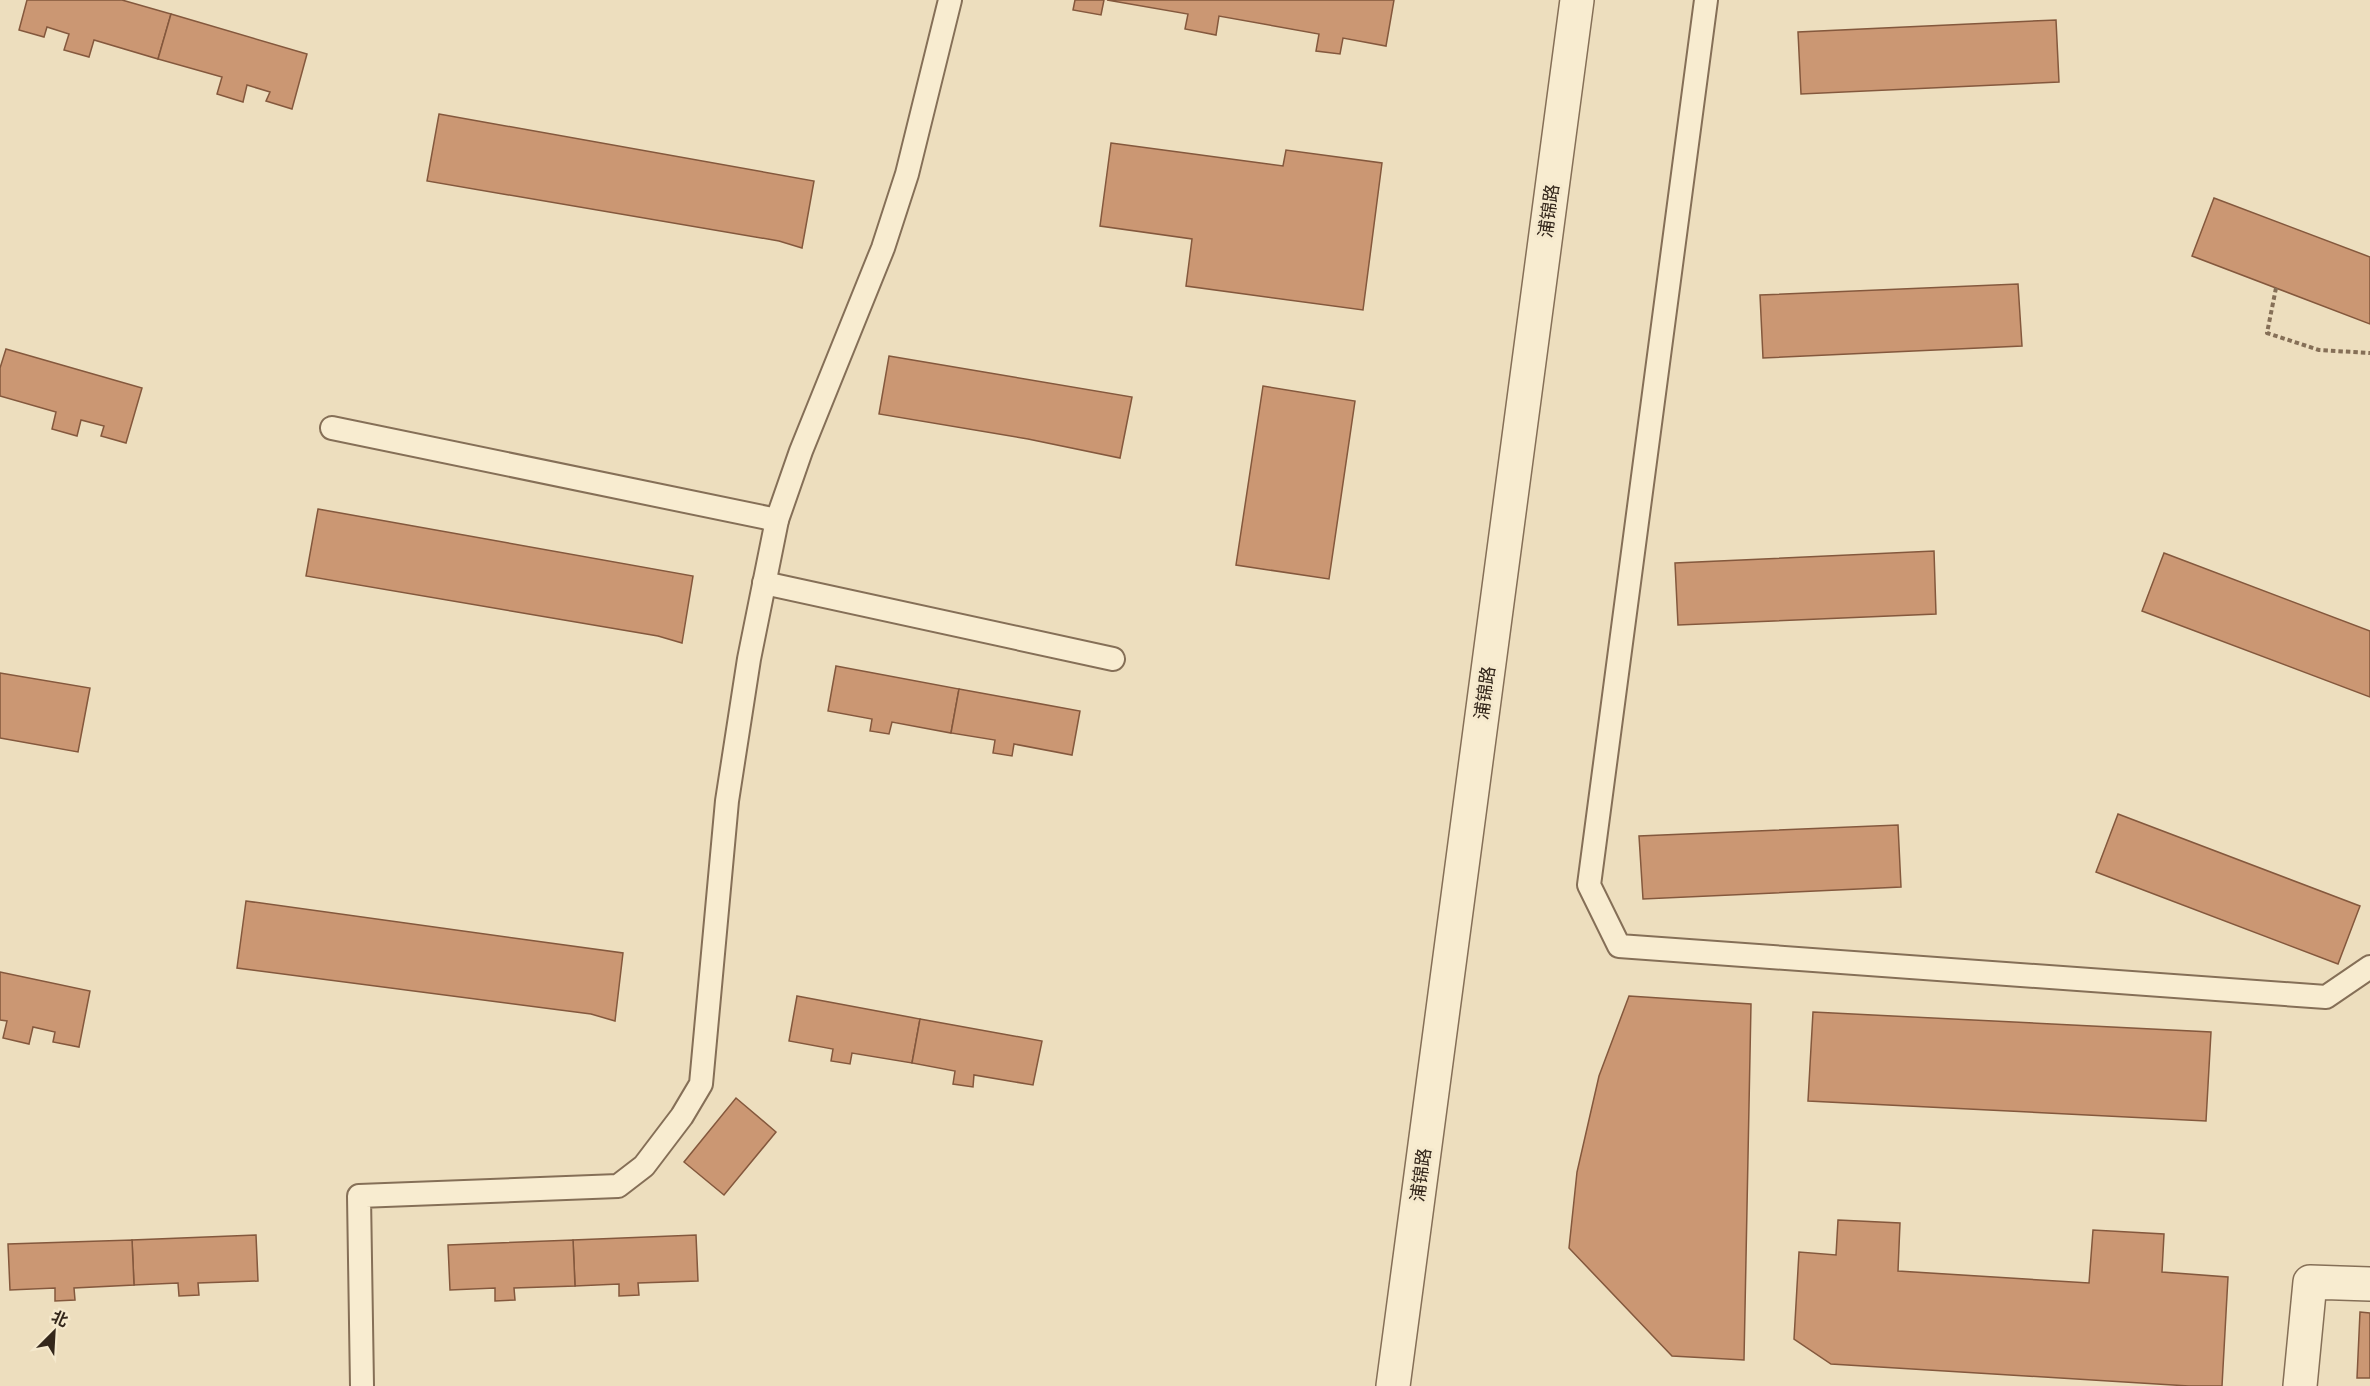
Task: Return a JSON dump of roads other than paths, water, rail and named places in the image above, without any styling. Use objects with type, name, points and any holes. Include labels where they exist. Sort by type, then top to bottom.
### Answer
[{"type":"street","name":"浦锦路","points":[[1393,1386],[1577,0]]},
{"type":"street","points":[[2300,1386],[2310,1282],[2370,1284]]},
{"type":"lane","points":[[362,1386],[359,1196],[618,1186],[644,1166],[682,1116],[701,1084],[727,801],[749,659],[777,520],[801,452],[883,248],[907,174],[950,0]]},
{"type":"lane","points":[[1706,0],[1589,885],[1619,946],[2326,998],[2370,967]]},
{"type":"lane","points":[[332,428],[777,520]]},
{"type":"lane","points":[[764,583],[1113,659]]}]
